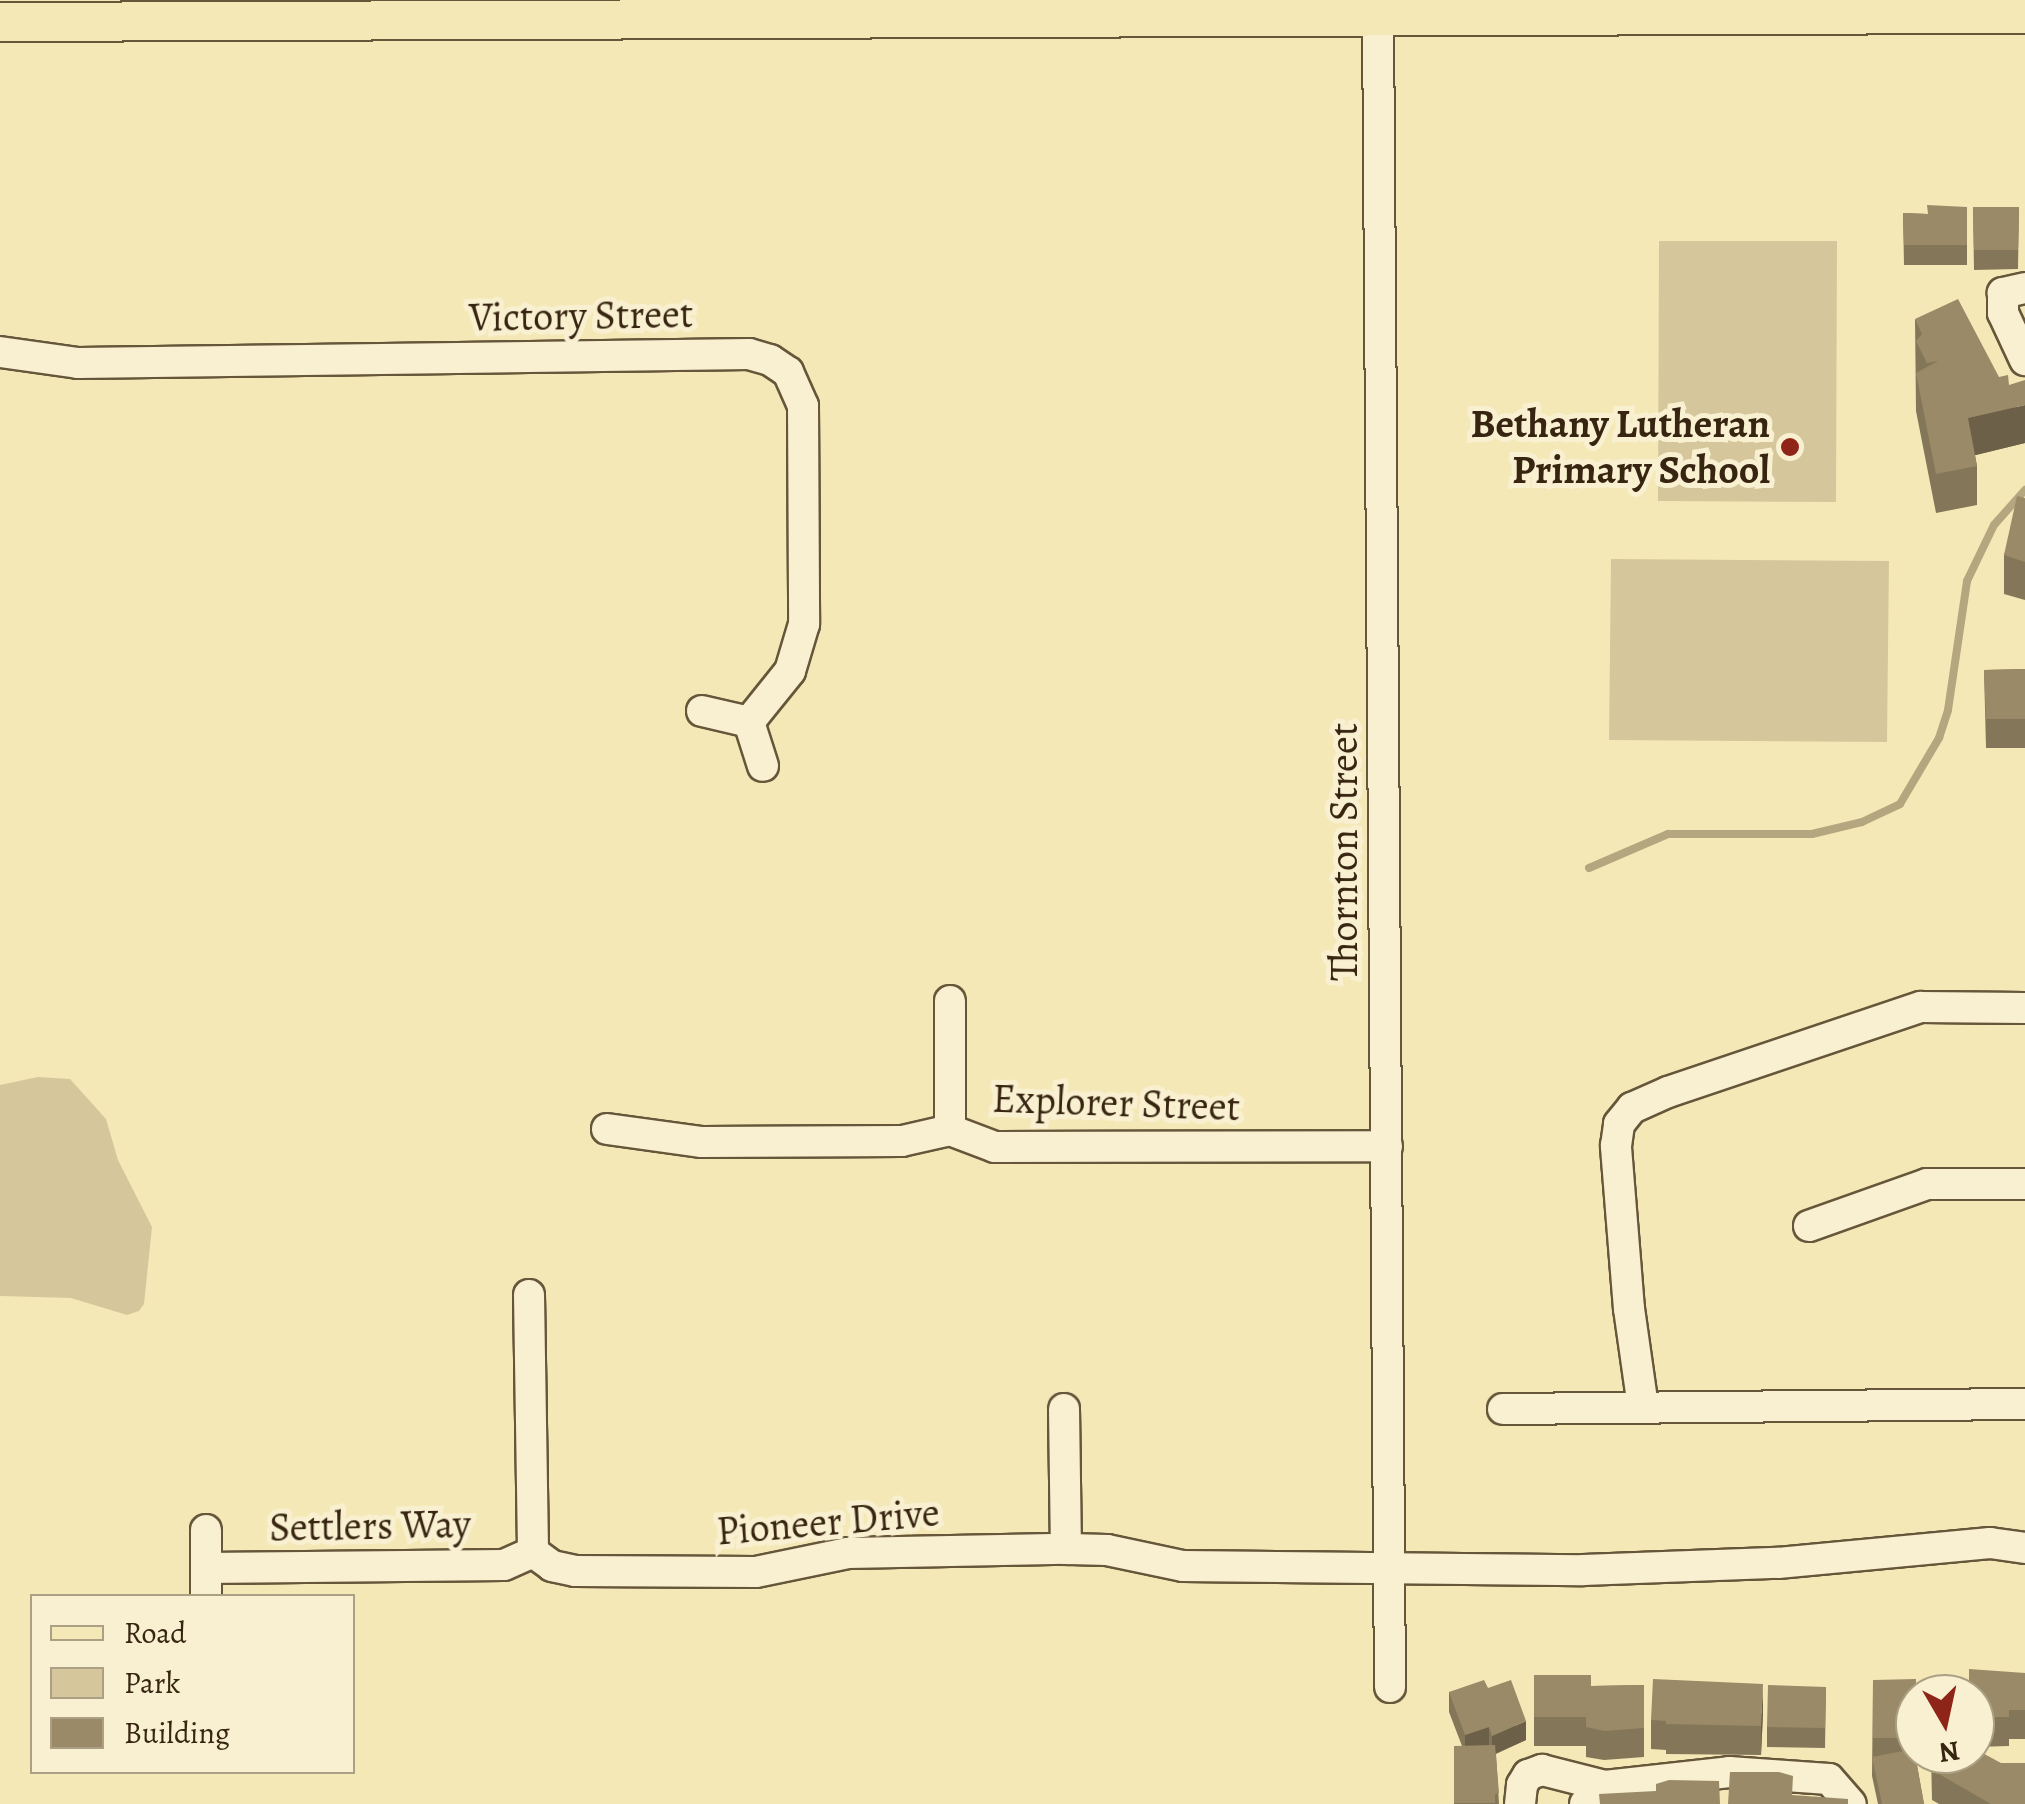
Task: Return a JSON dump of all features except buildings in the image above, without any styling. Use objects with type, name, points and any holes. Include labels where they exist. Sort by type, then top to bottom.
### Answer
[{"type":"main road","points":[[0,22],[1378,17],[1419,9],[2025,14]]},
{"type":"street","name":"Thornton Street","points":[[1378,17],[1390,1687]]},
{"type":"street","points":[[2025,288],[2004,293],[2004,314],[2025,360]]},
{"type":"street","name":"Victory Street","points":[[0,352],[78,363],[749,354],[770,360],[788,372],[803,406],[804,624],[790,671],[749,722]]},
{"type":"street","points":[[702,712],[749,722],[763,766]]},
{"type":"street","points":[[950,1001],[950,1130]]},
{"type":"street","points":[[1643,1408],[1629,1309],[1616,1146],[1619,1124],[1632,1108],[1668,1092],[1921,1007],[2025,1008]]},
{"type":"street","name":"Explorer Street","points":[[607,1129],[702,1142],[902,1141],[950,1130],[995,1147],[1387,1146]]},
{"type":"street","points":[[1809,1226],[1927,1184],[2025,1184]]},
{"type":"street","points":[[529,1295],[533,1552]]},
{"type":"street","points":[[1503,1408],[2025,1404]]},
{"type":"street","points":[[1064,1409],[1066,1550]]},
{"type":"street","name":"Settlers Way","points":[[206,1530],[206,1582],[504,1564],[533,1552]]},
{"type":"street","name":"Pioneer Drive","points":[[533,1552],[552,1566],[574,1571],[756,1572],[848,1553],[1066,1550],[1107,1550],[1183,1566],[1584,1570],[1778,1563],[1990,1544],[2025,1548]]},
{"type":"street","points":[[1520,1804],[1522,1786],[1528,1776],[1542,1770],[1595,1795],[1728,1772],[1808,1774],[1829,1780],[1850,1804]]},
{"type":"green space","points":[[1659,241],[1837,241],[1836,502],[1658,501]]},
{"type":"green space","points":[[1611,559],[1889,561],[1887,742],[1609,740]]},
{"type":"green space","points":[[38,1077],[70,1079],[106,1119],[118,1160],[152,1227],[144,1304],[139,1311],[127,1315],[71,1298],[0,1296],[0,1085]]},
{"type":"waterway","points":[[1589,868],[1668,834],[1812,834],[1862,822],[1900,804],[1939,738],[1948,710],[1967,581],[1994,525],[2025,490]]},
{"type":"place","name":"Bethany Lutheran Primary School","points":[[1790,447]]}]
